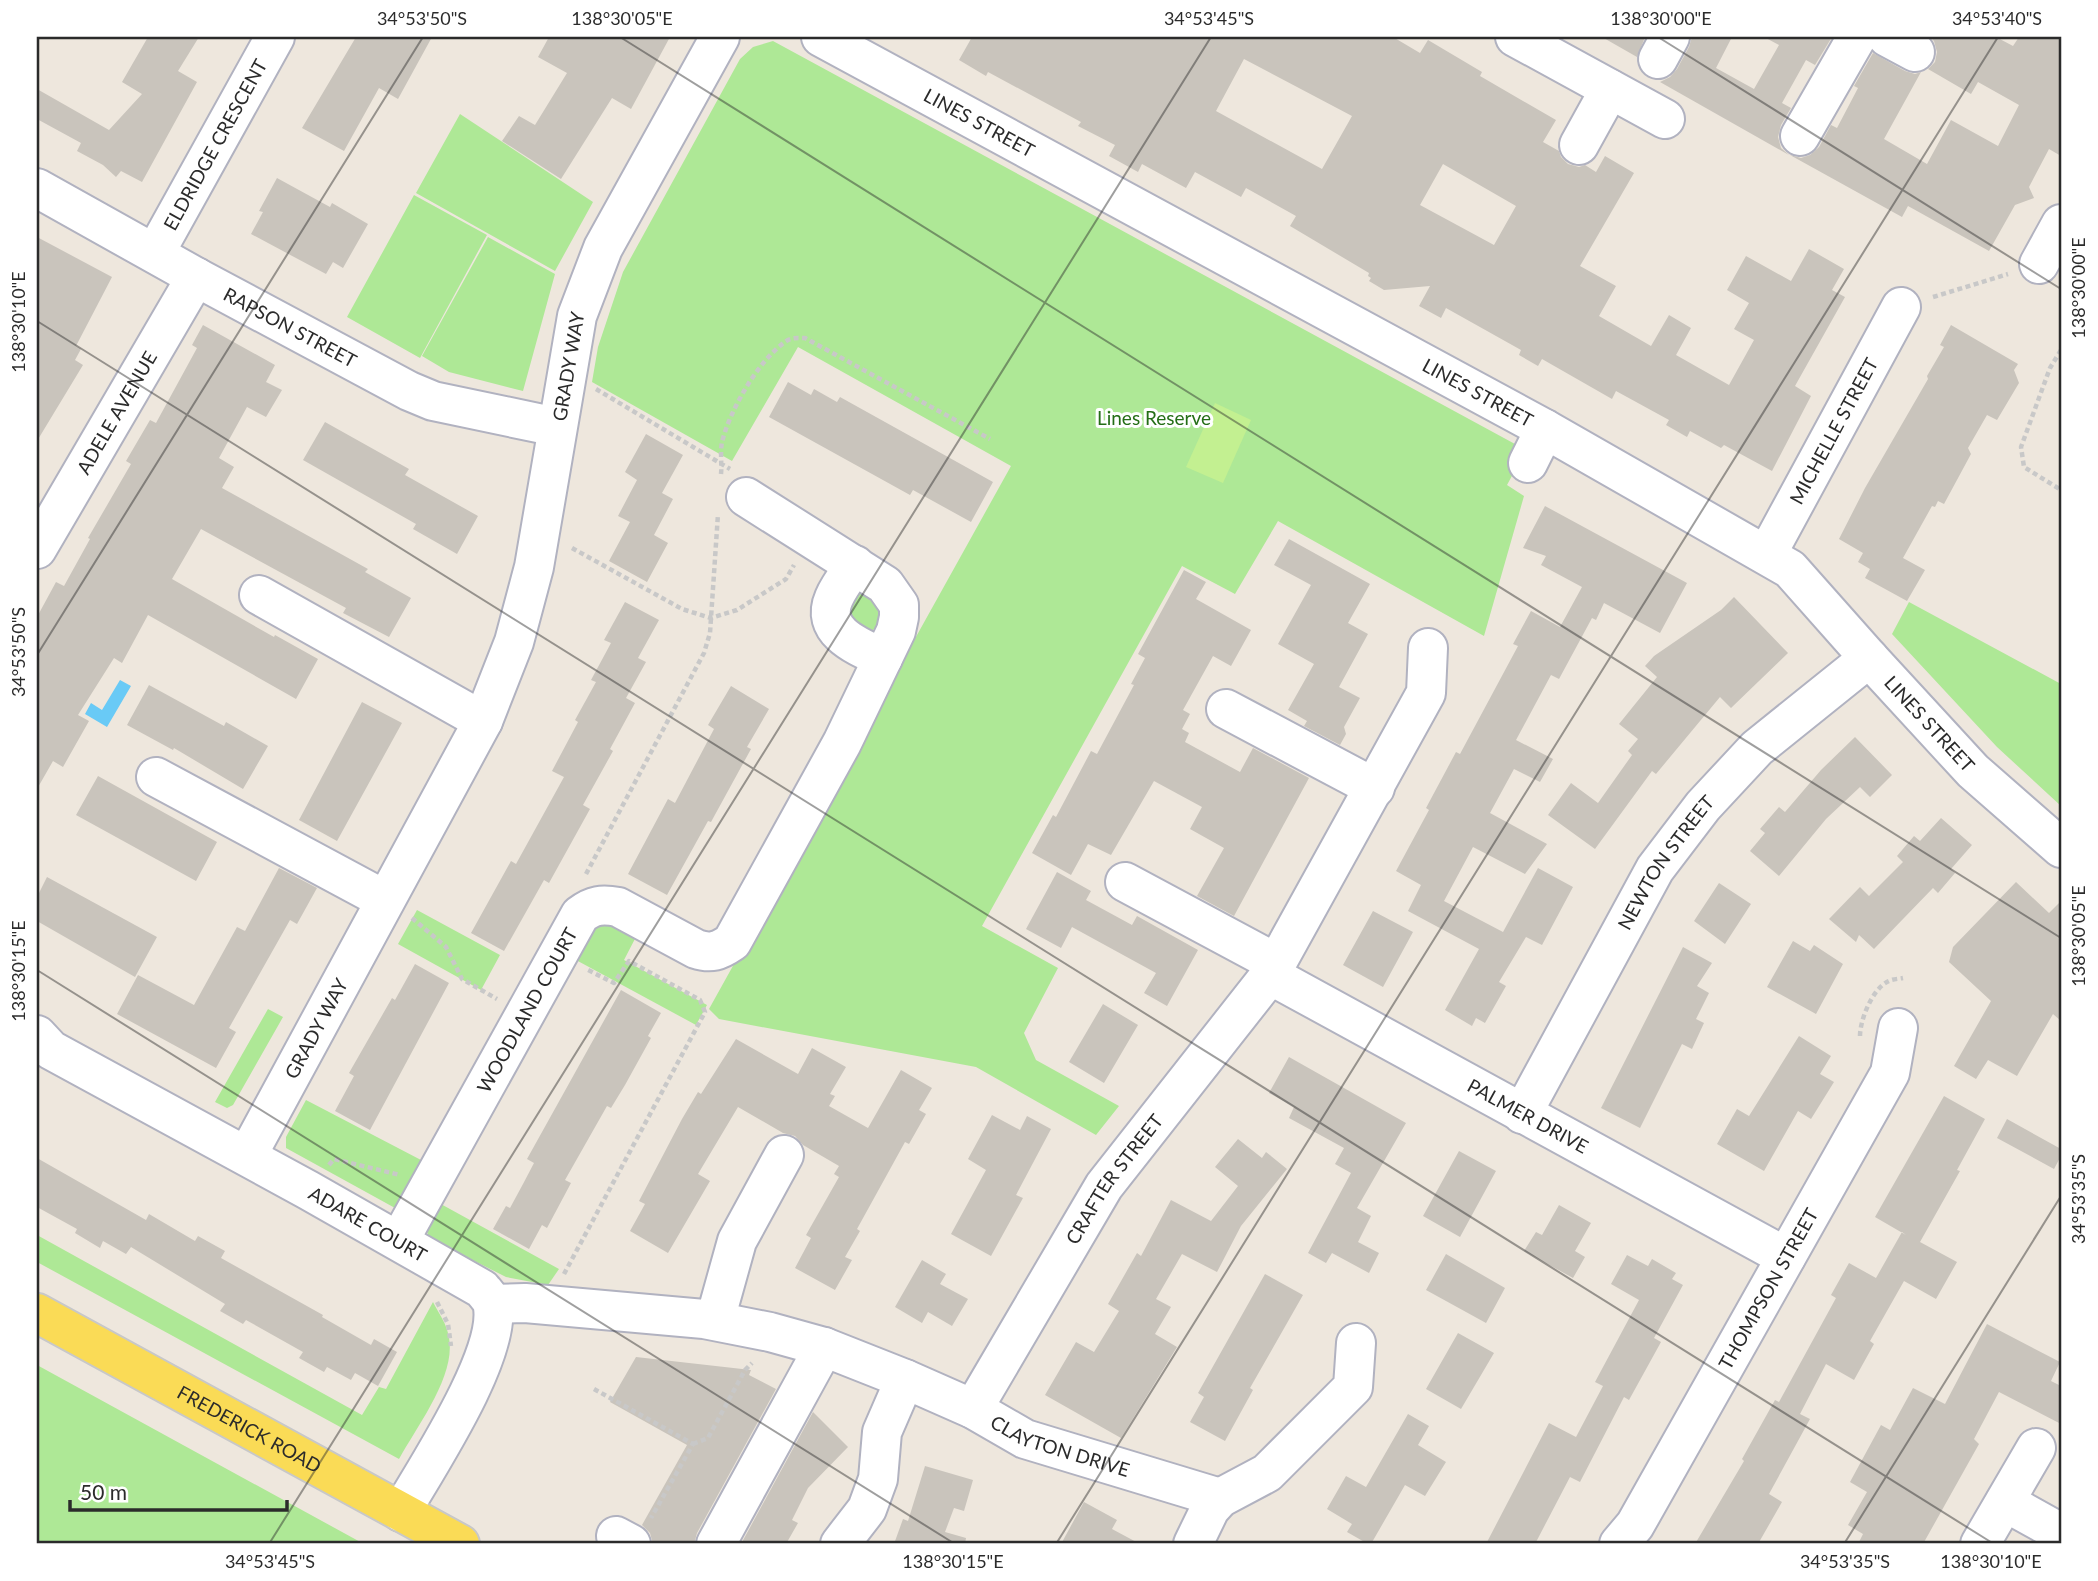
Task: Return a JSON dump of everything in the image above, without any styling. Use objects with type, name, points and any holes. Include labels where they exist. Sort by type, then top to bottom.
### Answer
[{"type":"main road","name":"FREDERICK ROAD","points":[[37,1313],[460,1544]]},
{"type":"street","name":"ELDRIDGE CRESCENT","points":[[155,253],[275,37]]},
{"type":"street","name":"GRADY WAY","points":[[247,1156],[483,721],[514,642],[534,566],[577,316],[603,248],[720,37]]},
{"type":"street","name":"LINES STREET","points":[[821,37],[1545,429],[1790,569],[1973,771],[2061,848]]},
{"type":"street","points":[[1516,37],[1665,120]]},
{"type":"street","points":[[1800,136],[1857,37]]},
{"type":"street","points":[[1579,145],[1610,89]]},
{"type":"street","name":"RAPSON STREET","points":[[37,188],[409,391],[433,401],[557,427]]},
{"type":"street","points":[[2039,264],[2061,224]]},
{"type":"street","name":"ADELE AVENUE","points":[[37,549],[196,277]]},
{"type":"street","name":"MICHELLE STREET","points":[[1767,554],[1901,307]]},
{"type":"street","points":[[1528,463],[1545,429]]},
{"type":"street","name":"WOODLAND COURT","points":[[399,1241],[580,915],[597,905],[607,905],[618,907],[696,949],[707,952],[721,950],[732,942],[842,743],[896,631],[899,605],[886,584],[729,491]]},
{"type":"street","points":[[855,565],[833,599],[831,614],[835,630],[849,642],[883,658]]},
{"type":"street","points":[[259,595],[483,721]]},
{"type":"street","name":"CRAFTER STREET","points":[[973,1409],[1104,1186],[1273,969],[1426,693],[1428,648]]},
{"type":"street","name":"NEWTON STREET","points":[[1522,1114],[1656,869],[1703,806],[1757,748],[1869,658]]},
{"type":"street","points":[[1226,709],[1375,788]]},
{"type":"street","points":[[156,777],[385,900]]},
{"type":"street","points":[[1125,883],[1273,969]]},
{"type":"street","name":"PALMER DRIVE","points":[[1273,969],[1522,1114],[1786,1257]]},
{"type":"street","name":"THOMPSON STREET","points":[[1619,1544],[1634,1525],[1890,1073],[1898,1028]]},
{"type":"street","name":"ADARE COURT","points":[[37,1035],[51,1049],[482,1289],[493,1304]]},
{"type":"street","points":[[715,1320],[737,1241],[784,1156]]},
{"type":"street","points":[[401,1512],[472,1387],[493,1322],[493,1304]]},
{"type":"street","name":"CLAYTON DRIVE","points":[[493,1304],[549,1305],[715,1320],[771,1332],[824,1347],[905,1378],[973,1409],[1025,1439],[1220,1497]]},
{"type":"street","points":[[1193,1544],[1210,1509],[1220,1497],[1267,1474],[1353,1387],[1356,1343]]},
{"type":"street","points":[[716,1544],[824,1347]]},
{"type":"street","points":[[840,1544],[867,1509],[878,1479],[882,1432],[905,1378]]},
{"type":"street","points":[[1980,1544],[2036,1448]]},
{"type":"street","points":[[2005,1502],[2061,1533]]},
{"type":"path","points":[[1901,307],[2039,264]]},
{"type":"path","points":[[581,882],[704,653],[710,633],[729,491],[722,462],[722,444],[736,406],[762,365],[785,341],[795,337],[805,338],[990,439]]},
{"type":"path","points":[[2061,350],[2050,368],[2021,447],[2024,467],[2061,490]]},
{"type":"path","points":[[590,385],[722,462]]},
{"type":"path","points":[[562,542],[682,608],[711,618],[737,610],[786,579],[810,537]]},
{"type":"path","points":[[385,900],[424,925],[446,947],[462,979],[499,1000]]},
{"type":"path","points":[[549,1305],[705,1012],[700,1000],[629,961],[614,984],[583,967]]},
{"type":"path","points":[[325,1170],[334,1159],[400,1175],[408,1173]]},
{"type":"path","points":[[434,1298],[448,1324],[452,1353]]},
{"type":"path","points":[[632,1534],[693,1444],[708,1438],[757,1355]]},
{"type":"path","points":[[594,1389],[693,1444]]},
{"type":"green space","name":"Lines Reserve","points":[[773,41],[1526,450],[1507,485],[1524,496],[1484,636],[1278,521],[1235,594],[1182,566],[982,926],[1058,968],[1024,1033],[1036,1060],[1119,1106],[1096,1135],[976,1067],[719,1019],[709,1009],[1011,466],[798,347],[732,461],[592,382],[598,347],[623,272],[740,59],[753,47]]},
{"type":"green space","points":[[460,114],[593,202],[555,271],[416,193]]},
{"type":"green space","points":[[414,195],[487,235],[420,358],[347,317]]},
{"type":"green space","points":[[488,237],[555,274],[523,391],[449,372],[422,356]]},
{"type":"green space","points":[[1215,403],[1251,420],[1223,483],[1186,467]]},
{"type":"green space","points":[[864,591],[882,601],[878,626],[873,630],[861,631],[845,607],[857,592]]},
{"type":"green space","points":[[1909,602],[2061,684],[2061,806],[1997,747],[1892,634]]},
{"type":"green space","points":[[417,910],[500,955],[481,990],[398,944]]},
{"type":"green space","points":[[610,918],[638,933],[624,960],[707,1005],[696,1025],[576,960],[596,922]]},
{"type":"green space","points":[[268,1009],[283,1017],[233,1105],[227,1108],[215,1102]]},
{"type":"green space","points":[[306,1100],[421,1160],[395,1208],[286,1148],[286,1137]]},
{"type":"green space","points":[[439,1203],[559,1269],[548,1285],[506,1277],[429,1238],[426,1228]]},
{"type":"green space","points":[[37,1235],[362,1415],[379,1387],[386,1389],[433,1302],[448,1333],[450,1353],[447,1368],[433,1400],[399,1459],[37,1262]]},
{"type":"green space","points":[[37,1365],[364,1544],[37,1544]]},
{"type":"water","points":[[120,680],[131,686],[107,727],[85,714],[91,703],[102,710]]},
{"type":"building","points":[[148,37],[199,37],[178,71],[197,82],[142,182],[121,171],[116,177],[103,165],[77,151],[81,143],[37,119],[37,89],[109,130],[142,94],[122,82]]},
{"type":"building","points":[[356,37],[432,37],[398,99],[379,88],[344,151],[302,128]]},
{"type":"building","points":[[549,37],[670,37],[631,109],[612,98],[561,179],[502,141],[519,116],[535,125],[567,73],[538,57]]},
{"type":"building","points":[[972,37],[1393,37],[1420,53],[1428,40],[1482,72],[1480,76],[1556,120],[1543,142],[1559,151],[1568,164],[1579,167],[1585,165],[1596,172],[1605,156],[1634,173],[1580,266],[1616,286],[1599,316],[1651,346],[1669,315],[1691,328],[1676,355],[1729,385],[1754,340],[1734,329],[1749,303],[1727,290],[1746,256],[1791,281],[1809,249],[1844,269],[1832,290],[1845,297],[1795,386],[1811,396],[1772,471],[1724,445],[1721,448],[1690,431],[1687,437],[1666,425],[1669,420],[1616,391],[1612,399],[1542,359],[1538,366],[1519,355],[1521,350],[1446,308],[1441,318],[1419,306],[1430,286],[1384,290],[1369,281],[1369,273],[1290,226],[1296,216],[1246,188],[1241,197],[1195,172],[1186,188],[1142,164],[1138,172],[1109,156],[1115,145],[1078,126],[1081,122],[988,72],[986,76],[959,60]],"holes":[[[1244,59],[1352,116],[1322,169],[1216,111]],[[1443,164],[1516,206],[1494,245],[1420,205]]]},
{"type":"building","points":[[1602,37],[1645,37],[1637,57]]},
{"type":"building","points":[[1692,37],[1732,37],[1716,68],[1754,89],[1779,45],[1764,37],[1832,37],[1815,65],[1806,60],[1782,103],[1791,108],[1781,125],[1778,137],[1781,148],[1789,155],[1660,82],[1670,77],[1677,69]]},
{"type":"building","points":[[1930,37],[1996,37],[2013,46],[2019,37],[2061,37],[2061,156],[2049,149],[2029,187],[2034,198],[2015,205],[1989,251],[1908,206],[1902,217],[1790,155],[1801,158],[1810,155],[1819,147],[1831,125],[1837,128],[1858,88],[1854,86],[1873,53],[1905,71],[1915,74],[1921,72],[1884,139],[1927,164],[1951,120],[1998,146],[2019,105],[1978,82],[1971,94],[1928,69],[1935,62],[1937,52]]},
{"type":"building","points":[[277,178],[330,207],[332,203],[368,224],[343,268],[333,262],[326,274],[251,234],[263,212],[259,211]]},
{"type":"building","points":[[37,237],[112,277],[76,346],[81,349],[75,360],[83,365],[37,441]]},
{"type":"building","points":[[203,325],[275,365],[266,382],[282,390],[266,417],[247,407],[219,458],[234,467],[222,488],[368,569],[365,572],[411,598],[389,637],[343,613],[346,608],[201,529],[172,579],[318,659],[296,699],[148,615],[122,663],[114,658],[78,715],[89,721],[63,767],[53,761],[37,789],[37,617],[56,582],[64,586],[131,464],[126,461],[150,420],[156,423],[197,348],[192,345]]},
{"type":"building","points":[[1951,325],[2018,364],[2014,370],[2019,383],[1997,420],[1987,415],[1968,448],[1971,454],[1944,504],[1938,501],[1935,507],[1932,506],[1903,558],[1925,570],[1907,601],[1865,578],[1870,569],[1858,562],[1863,553],[1839,539],[1928,379],[1927,376],[1944,347],[1940,345]]},
{"type":"building","points":[[788,382],[811,395],[814,389],[837,402],[840,397],[993,482],[971,522],[913,490],[910,495],[769,417]]},
{"type":"building","points":[[325,422],[409,469],[405,475],[478,516],[457,554],[413,529],[416,524],[303,460]]},
{"type":"building","points":[[646,434],[683,455],[662,493],[673,499],[654,535],[668,543],[647,582],[609,561],[630,522],[618,516],[637,480],[625,472]]},
{"type":"building","points":[[1545,506],[1687,583],[1660,633],[1604,603],[1596,620],[1592,618],[1559,679],[1551,675],[1516,740],[1553,759],[1540,782],[1514,769],[1490,813],[1547,844],[1525,874],[1473,847],[1444,901],[1503,932],[1538,868],[1573,887],[1542,945],[1526,937],[1499,982],[1506,986],[1485,1023],[1476,1018],[1472,1026],[1445,1010],[1479,949],[1408,911],[1421,885],[1396,871],[1456,752],[1460,754],[1518,646],[1513,644],[1531,611],[1560,627],[1582,587],[1541,565],[1546,556],[1523,548]]},
{"type":"building","points":[[1289,539],[1370,584],[1348,623],[1368,634],[1339,687],[1360,698],[1344,727],[1346,734],[1340,745],[1304,726],[1307,721],[1288,710],[1314,664],[1278,644],[1311,585],[1274,565]]},
{"type":"building","points":[[1184,570],[1206,582],[1196,599],[1251,630],[1231,666],[1213,656],[1183,710],[1190,714],[1182,729],[1189,733],[1185,742],[1240,772],[1253,748],[1309,778],[1234,916],[1197,896],[1224,848],[1190,829],[1202,807],[1154,781],[1111,855],[1088,844],[1071,875],[1032,853],[1053,815],[1056,817],[1091,751],[1097,754],[1134,685],[1131,684],[1145,658],[1138,654]]},
{"type":"building","points":[[1734,597],[1788,653],[1731,708],[1720,697],[1656,774],[1652,771],[1595,849],[1548,815],[1571,783],[1598,803],[1632,755],[1628,751],[1638,739],[1619,724],[1657,677],[1645,666],[1654,656],[1721,610]]},
{"type":"building","points":[[625,602],[659,620],[638,658],[646,662],[626,698],[635,703],[610,749],[613,751],[583,805],[590,809],[549,883],[544,880],[504,951],[471,933],[511,861],[516,864],[564,777],[552,771],[596,682],[591,680],[611,643],[604,640]]},
{"type":"building","points":[[149,685],[224,726],[226,722],[268,746],[243,789],[174,748],[173,750],[127,725]]},
{"type":"building","points":[[731,686],[769,709],[747,747],[751,749],[711,822],[708,821],[667,895],[628,874],[668,799],[675,803],[714,729],[708,725]]},
{"type":"building","points":[[362,702],[402,723],[337,841],[299,820]]},
{"type":"building","points":[[1855,737],[1892,775],[1870,797],[1860,787],[1826,819],[1779,876],[1750,851],[1765,833],[1760,829],[1779,807],[1785,812],[1821,770]]},
{"type":"building","points":[[98,776],[217,842],[196,881],[76,815]]},
{"type":"building","points":[[1941,818],[1972,845],[1951,869],[1955,873],[1938,893],[1933,888],[1874,949],[1859,935],[1856,942],[1829,919],[1860,887],[1869,896],[1903,862],[1897,856],[1914,836],[1920,841]]},
{"type":"building","points":[[279,868],[317,888],[297,924],[290,920],[229,1028],[236,1032],[216,1068],[117,1014],[138,975],[194,1005],[237,927],[245,931]]},
{"type":"building","points":[[1057,872],[1091,891],[1086,900],[1132,925],[1137,916],[1198,950],[1167,1006],[1144,993],[1156,973],[1072,927],[1061,948],[1026,929]]},
{"type":"building","points":[[47,877],[157,937],[135,977],[37,921],[37,897]]},
{"type":"building","points":[[2016,882],[2049,913],[2061,901],[2061,1021],[2053,1014],[2017,1076],[1988,1060],[1976,1079],[1954,1066],[1991,1001],[1949,962],[1953,947]]},
{"type":"building","points":[[1719,883],[1751,904],[1725,944],[1694,921]]},
{"type":"building","points":[[1373,911],[1413,932],[1383,987],[1343,965]]},
{"type":"building","points":[[1793,941],[1810,951],[1814,945],[1843,964],[1816,1014],[1767,987]]},
{"type":"building","points":[[1683,947],[1712,963],[1697,986],[1709,993],[1696,1019],[1704,1023],[1692,1049],[1682,1044],[1640,1128],[1601,1108]]},
{"type":"building","points":[[415,964],[449,983],[370,1130],[335,1111],[354,1076],[349,1073]]},
{"type":"building","points":[[621,990],[661,1013],[648,1036],[651,1038],[625,1085],[611,1108],[607,1106],[565,1180],[571,1183],[547,1228],[542,1225],[529,1249],[493,1229],[506,1206],[510,1208],[523,1184],[534,1163],[527,1159]]},
{"type":"building","points":[[1103,1004],[1138,1025],[1104,1083],[1069,1062]]},
{"type":"building","points":[[1799,1036],[1831,1056],[1820,1074],[1834,1082],[1811,1119],[1798,1111],[1764,1171],[1717,1144],[1737,1109],[1749,1116]]},
{"type":"building","points":[[736,1039],[798,1074],[812,1048],[846,1067],[830,1094],[835,1096],[829,1106],[868,1128],[901,1070],[932,1088],[919,1110],[926,1114],[909,1144],[905,1142],[857,1229],[860,1231],[845,1257],[852,1260],[835,1290],[795,1268],[811,1238],[806,1235],[839,1177],[834,1174],[839,1166],[803,1145],[795,1136],[783,1133],[738,1107],[698,1174],[710,1181],[668,1253],[630,1231],[645,1204],[639,1201],[682,1119]]},
{"type":"building","points":[[1289,1057],[1406,1123],[1357,1208],[1371,1216],[1358,1242],[1379,1253],[1369,1273],[1332,1253],[1326,1263],[1308,1253],[1351,1173],[1335,1164],[1344,1148],[1289,1118],[1294,1107],[1269,1093]]},
{"type":"building","points":[[1944,1096],[1985,1119],[1957,1170],[1960,1171],[1920,1242],[1957,1262],[1936,1299],[1904,1281],[1870,1341],[1874,1344],[1854,1380],[1826,1364],[1800,1414],[1810,1419],[1769,1494],[1782,1502],[1758,1544],[1695,1544],[1744,1461],[1742,1459],[1775,1400],[1779,1402],[1836,1298],[1831,1295],[1849,1263],[1876,1278],[1902,1233],[1875,1217]]},
{"type":"building","points":[[992,1115],[1020,1130],[1027,1116],[1051,1129],[1016,1195],[1023,1198],[991,1256],[951,1234],[986,1170],[968,1159]]},
{"type":"building","points":[[2007,1119],[2061,1149],[2061,1156],[2054,1169],[1997,1138]]},
{"type":"building","points":[[1238,1139],[1262,1158],[1266,1152],[1287,1169],[1241,1226],[1217,1272],[1182,1254],[1156,1299],[1171,1307],[1155,1334],[1177,1347],[1121,1438],[1045,1395],[1076,1342],[1094,1352],[1119,1311],[1108,1304],[1137,1253],[1141,1256],[1171,1200],[1211,1221],[1238,1186],[1215,1167]]},
{"type":"building","points":[[1459,1151],[1496,1171],[1460,1237],[1423,1216]]},
{"type":"building","points":[[37,1158],[146,1220],[149,1214],[195,1241],[198,1236],[225,1251],[221,1258],[323,1315],[322,1317],[371,1345],[374,1339],[397,1352],[378,1386],[355,1373],[351,1380],[327,1367],[324,1372],[299,1358],[303,1352],[246,1320],[243,1324],[220,1311],[225,1304],[131,1247],[126,1254],[103,1241],[100,1248],[75,1233],[77,1229],[37,1207]]},
{"type":"building","points":[[1559,1205],[1591,1223],[1575,1251],[1585,1257],[1573,1278],[1524,1251],[1536,1232],[1542,1235]]},
{"type":"building","points":[[1446,1254],[1505,1288],[1486,1323],[1426,1290]]},
{"type":"building","points":[[1627,1255],[1648,1266],[1652,1259],[1676,1273],[1672,1279],[1683,1285],[1654,1338],[1661,1342],[1629,1400],[1624,1397],[1580,1482],[1570,1477],[1535,1544],[1486,1544],[1549,1423],[1576,1437],[1603,1386],[1595,1382],[1639,1300],[1611,1284]]},
{"type":"building","points":[[922,1260],[946,1274],[940,1284],[968,1299],[952,1326],[928,1312],[922,1323],[895,1307]]},
{"type":"building","points":[[1265,1274],[1303,1295],[1250,1388],[1253,1390],[1225,1441],[1190,1422],[1204,1397],[1198,1393]]},
{"type":"building","points":[[1987,1324],[2060,1362],[2051,1381],[2061,1386],[2061,1424],[1999,1392],[1974,1439],[1979,1444],[1923,1544],[1858,1544],[1863,1534],[1848,1525],[1867,1492],[1850,1482],[1881,1425],[1890,1430],[1913,1388],[1945,1404]]},
{"type":"building","points":[[1458,1333],[1494,1353],[1461,1409],[1426,1389]]},
{"type":"building","points":[[636,1357],[751,1370],[749,1375],[776,1389],[697,1533],[694,1544],[653,1544],[650,1533],[642,1525],[687,1445],[610,1402]]},
{"type":"building","points":[[813,1412],[848,1447],[808,1488],[792,1520],[798,1523],[786,1544],[741,1544]]},
{"type":"building","points":[[1408,1414],[1429,1426],[1418,1445],[1446,1462],[1425,1496],[1405,1485],[1371,1544],[1368,1544],[1347,1532],[1352,1524],[1327,1509],[1346,1476],[1366,1487]]},
{"type":"building","points":[[925,1466],[973,1480],[964,1511],[954,1508],[945,1532],[966,1538],[965,1544],[894,1544],[903,1519],[908,1521]]},
{"type":"building","points":[[1084,1502],[1117,1520],[1112,1529],[1140,1544],[1061,1544]]}]
